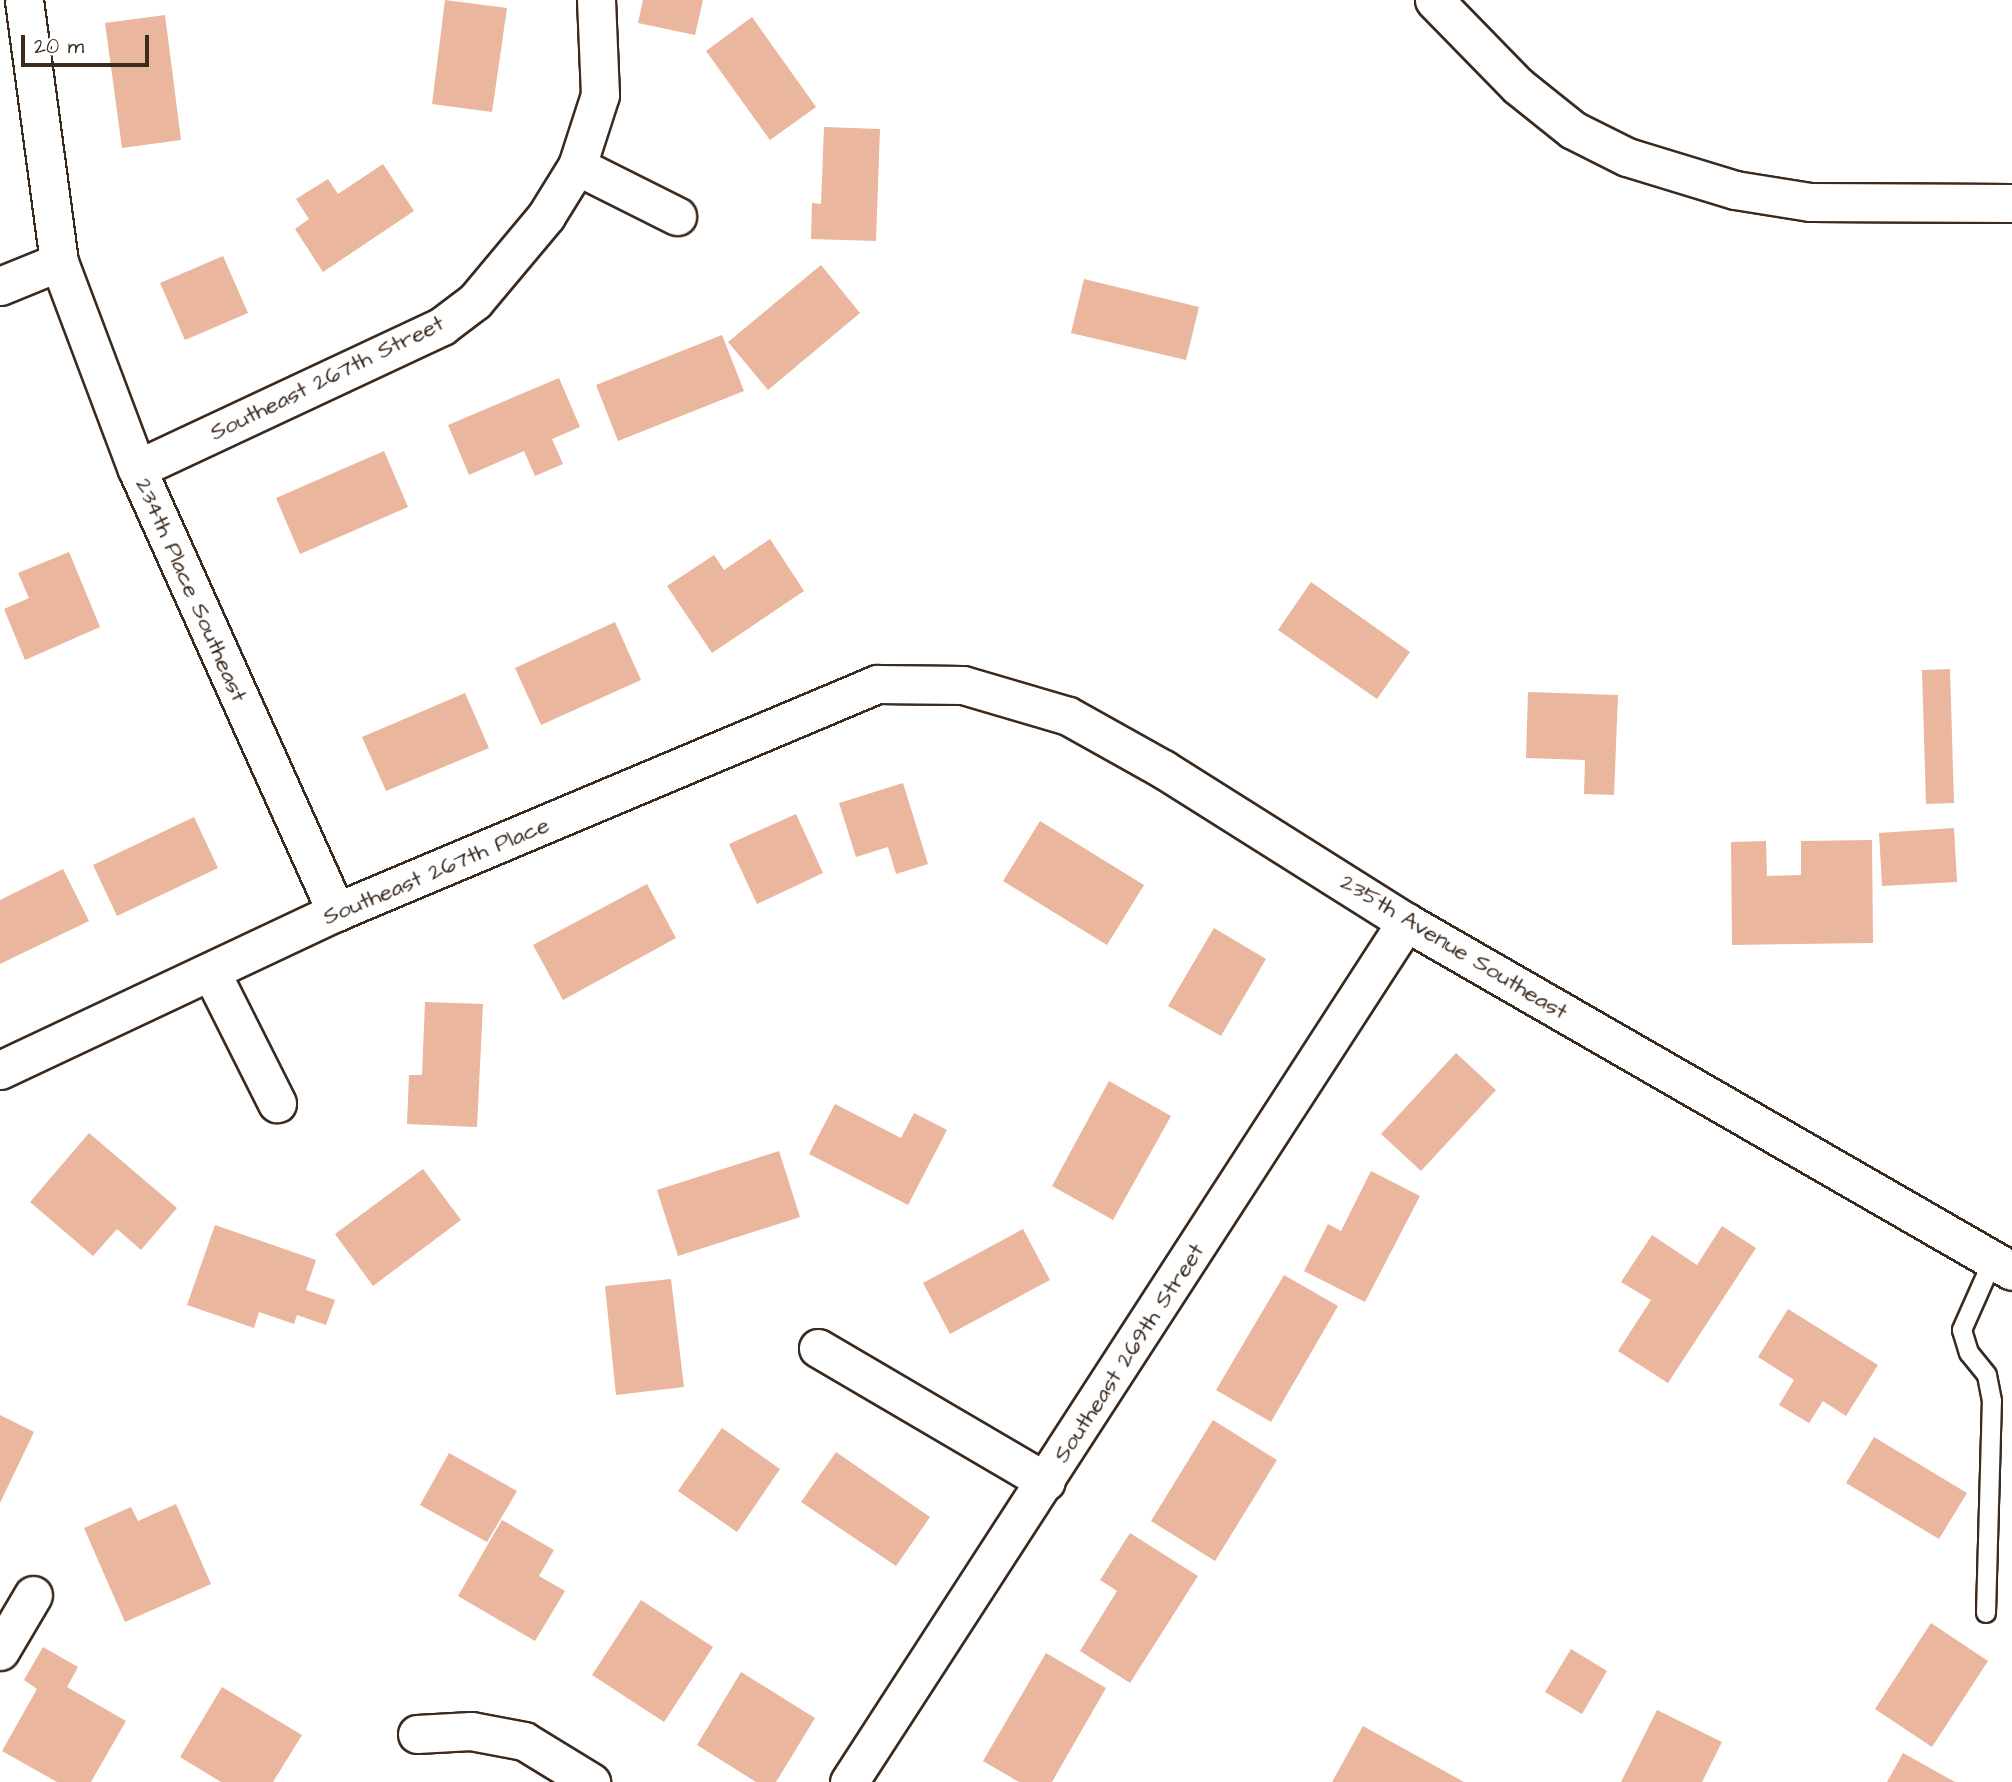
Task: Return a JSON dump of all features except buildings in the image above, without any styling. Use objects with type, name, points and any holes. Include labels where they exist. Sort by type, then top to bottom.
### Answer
[{"type":"street","points":[[0,286],[59,262],[24,0]]},
{"type":"street","name":"Southeast 267th Street","points":[[137,469],[442,326],[475,301],[507,265],[576,166],[600,95],[596,0]]},
{"type":"street","points":[[1434,0],[1518,86],[1573,130],[1627,158],[1735,190],[1810,202],[2012,203]]},
{"type":"street","points":[[576,166],[677,216]]},
{"type":"street","name":"234th Place Southeast","points":[[59,262],[137,469],[336,912]]},
{"type":"street","name":"Southeast 267th Place","points":[[0,1070],[336,912],[877,684]]},
{"type":"street","name":"235th Avenue Southeast","points":[[877,684],[963,685],[1068,716],[1163,769],[1406,922],[2002,1266]]},
{"type":"street","name":"Southeast 269th Street","points":[[849,1782],[1046,1482],[1406,922]]},
{"type":"street","points":[[211,972],[277,1103]]},
{"type":"street","points":[[818,1348],[1046,1482]]},
{"type":"street","points":[[0,1651],[33,1595]]},
{"type":"street","points":[[417,1734],[471,1731],[524,1741],[591,1782]]},
{"type":"lane","points":[[1986,1613],[1992,1401],[1986,1375],[1969,1353],[1962,1330],[2002,1266]]}]
